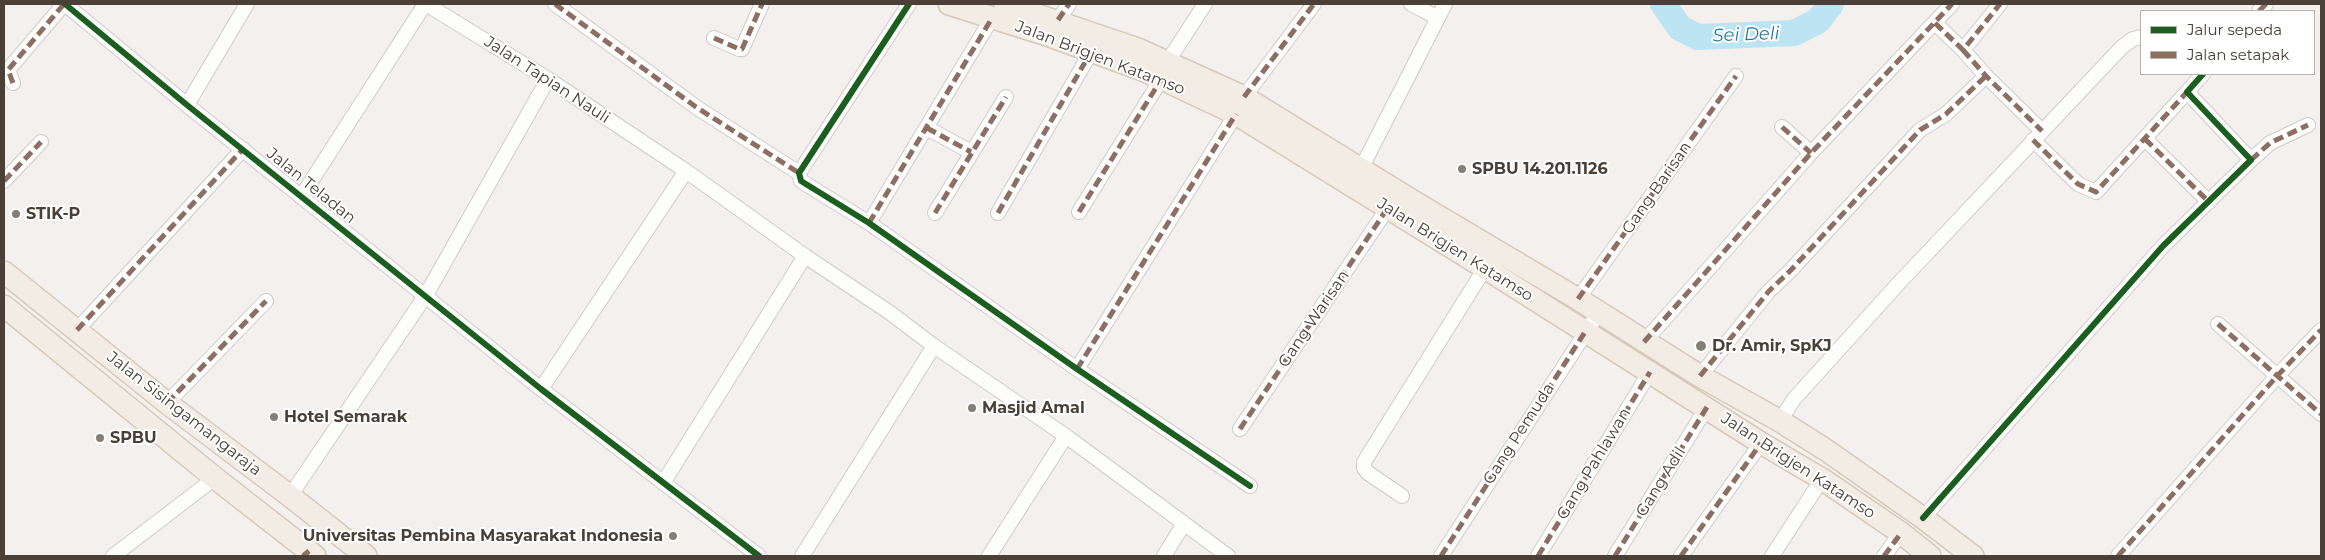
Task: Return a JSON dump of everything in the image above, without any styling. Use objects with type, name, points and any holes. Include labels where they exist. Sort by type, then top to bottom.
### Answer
[{"type":"main road","name":"Jalan Brigjen Katamso","points":[[949,4],[999,11],[1063,12],[1165,69],[1361,169],[1411,212],[1485,268],[1707,407],[1761,444],[1822,479],[1930,556]]},
{"type":"main road","name":"Jalan Brigjen Katamso","points":[[999,11],[1092,52],[1165,69]]},
{"type":"main road","name":"Jalan Brigjen Katamso","points":[[1240,106],[1387,209],[1411,212],[1578,299],[1700,376],[1780,421],[1826,450],[1923,518],[1973,556]]},
{"type":"main road","name":"Jalan Sisingamangaraja","points":[[4,272],[167,403],[366,556]]},
{"type":"main road","name":"Jalan Sisingamangaraja","points":[[4,306],[309,554]]},
{"type":"street","points":[[13,83],[8,70],[65,4]]},
{"type":"street","name":"Jalan Teladan","points":[[65,4],[187,105],[541,389],[759,556]]},
{"type":"street","points":[[187,105],[247,4]]},
{"type":"street","points":[[301,197],[425,4]]},
{"type":"street","name":"Jalan Tapian Nauli","points":[[425,4],[548,78],[686,171]]},
{"type":"street","points":[[555,4],[696,107],[799,173],[801,181],[869,223],[1077,369],[1250,486]]},
{"type":"street","points":[[714,38],[742,49],[762,4]]},
{"type":"street","points":[[799,173],[909,4]]},
{"type":"street","points":[[1079,212],[1204,4]]},
{"type":"street","points":[[1077,369],[1240,106],[1314,4]]},
{"type":"street","points":[[1411,4],[1438,18]]},
{"type":"street","points":[[1361,169],[1445,4]]},
{"type":"street","points":[[1644,342],[1811,153],[1952,4]]},
{"type":"street","points":[[1964,50],[2000,4]]},
{"type":"street","points":[[869,223],[999,11]]},
{"type":"street","points":[[1935,23],[1964,50],[2078,184],[2096,192],[2202,75]]},
{"type":"street","points":[[1780,421],[1794,399],[1898,284],[2122,47],[2133,39],[2140,37]]},
{"type":"street","points":[[998,213],[1092,52]]},
{"type":"street","name":"Gang Barisan","points":[[1578,299],[1736,76]]},
{"type":"street","points":[[1700,376],[1769,291],[1804,256],[1920,130],[1946,114],[1986,76]]},
{"type":"street","points":[[290,496],[426,295],[548,78]]},
{"type":"street","points":[[2187,92],[2251,160]]},
{"type":"street","points":[[935,213],[1006,97]]},
{"type":"street","points":[[1923,518],[2163,246],[2270,143],[2308,125]]},
{"type":"street","points":[[927,128],[971,152]]},
{"type":"street","points":[[1782,128],[1811,153]]},
{"type":"street","points":[[2145,139],[2209,202]]},
{"type":"street","points":[[4,181],[41,142]]},
{"type":"street","points":[[77,330],[242,149]]},
{"type":"street","points":[[541,389],[686,171],[805,256],[889,312],[934,346],[1066,436],[1183,525],[1228,556]]},
{"type":"street","name":"Gang Warisan","points":[[1240,429],[1387,209]]},
{"type":"street","points":[[663,484],[805,256]]},
{"type":"street","points":[[1402,496],[1368,473],[1364,468],[1364,462],[1485,268]]},
{"type":"street","points":[[167,403],[266,301]]},
{"type":"street","name":"Gang Pemuda","points":[[1441,556],[1599,312]]},
{"type":"street","points":[[2218,324],[2321,414]]},
{"type":"street","points":[[2118,556],[2278,375],[2321,330]]},
{"type":"street","points":[[802,556],[934,346]]},
{"type":"street","name":"Gang Pahlawan","points":[[1538,556],[1650,372]]},
{"type":"street","name":"Gang Adil","points":[[1615,556],[1707,407]]},
{"type":"street","points":[[989,556],[1066,436]]},
{"type":"street","points":[[1682,556],[1761,444]]},
{"type":"street","points":[[113,556],[215,478]]},
{"type":"street","points":[[1772,556],[1822,479]]},
{"type":"street","points":[[1164,556],[1183,525]]},
{"type":"street","points":[[1884,556],[1900,533]]},
{"type":"waterway","name":"Sei Deli","points":[[1663,4],[1680,28],[1698,37],[1794,33],[1818,21],[1831,4]]},
{"type":"marked path","points":[[13,83],[8,70],[64,4]]},
{"type":"marked path","points":[[555,4],[696,107],[799,173]]},
{"type":"marked path","points":[[714,38],[742,49],[762,4]]},
{"type":"marked path","points":[[1058,20],[1069,4]]},
{"type":"marked path","points":[[1244,97],[1314,4]]},
{"type":"marked path","points":[[1644,342],[1811,153],[1952,4]]},
{"type":"marked path","points":[[1935,23],[1963,50],[2000,4]]},
{"type":"marked path","points":[[2260,10],[2266,4]]},
{"type":"marked path","points":[[869,223],[992,18]]},
{"type":"marked path","points":[[1963,50],[1986,76],[2042,131]]},
{"type":"marked path","points":[[998,213],[1091,52]]},
{"type":"marked path","points":[[1578,299],[1736,76]]},
{"type":"marked path","points":[[1700,376],[1769,291],[1791,270],[1920,130],[1946,114],[1986,76]]},
{"type":"marked path","points":[[1079,212],[1162,78]]},
{"type":"marked path","points":[[2033,140],[2078,184],[2096,192],[2187,92]]},
{"type":"marked path","points":[[935,213],[1006,97]]},
{"type":"marked path","points":[[1077,369],[1236,114]]},
{"type":"marked path","points":[[2251,160],[2270,143],[2308,125]]},
{"type":"marked path","points":[[1782,127],[1811,153]]},
{"type":"marked path","points":[[927,128],[971,152]]},
{"type":"marked path","points":[[2145,139],[2209,202]]},
{"type":"marked path","points":[[4,181],[41,142]]},
{"type":"marked path","points":[[77,330],[243,149]]},
{"type":"marked path","points":[[1240,429],[1387,209]]},
{"type":"marked path","points":[[167,403],[266,301]]},
{"type":"marked path","points":[[2218,324],[2321,414]]},
{"type":"marked path","points":[[2118,556],[2278,375],[2321,330]]},
{"type":"marked path","points":[[1441,556],[1585,332]]},
{"type":"marked path","points":[[1538,556],[1650,372]]},
{"type":"marked path","points":[[1615,556],[1707,407]]},
{"type":"marked path","points":[[1681,556],[1761,443]]},
{"type":"marked path","points":[[1884,556],[1901,533]]},
{"type":"marked path","points":[[303,556],[309,551]]},
{"type":"cycle path","points":[[65,4],[187,105],[541,389],[759,556]]},
{"type":"cycle path","points":[[909,4],[799,173],[801,181],[869,223],[1077,369],[1250,486]]},
{"type":"cycle path","points":[[1923,518],[2163,246],[2251,160],[2187,92],[2202,75]]},
{"type":"place","name":"SPBU 14.201.1126","points":[[1462,169]]},
{"type":"place","name":"STIK-P","points":[[16,214]]},
{"type":"place","name":"Dr. Amir, SpKJ","points":[[1701,346]]},
{"type":"place","name":"Masjid Amal","points":[[972,408]]},
{"type":"place","name":"Hotel Semarak","points":[[274,417]]},
{"type":"place","name":"SPBU","points":[[100,438]]},
{"type":"place","name":"Universitas Pembina Masyarakat Indonesia","points":[[673,536]]}]
